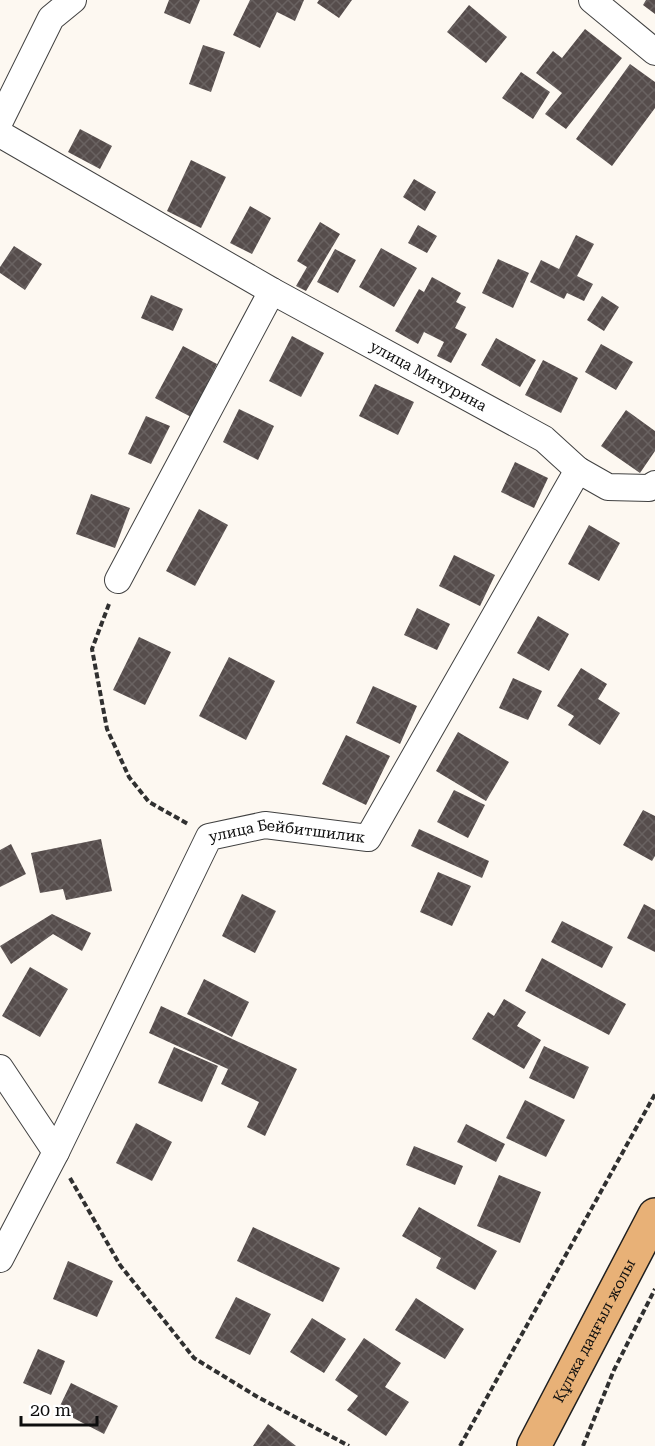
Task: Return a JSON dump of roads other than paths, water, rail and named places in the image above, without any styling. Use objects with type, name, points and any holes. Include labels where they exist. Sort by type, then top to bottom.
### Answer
[{"type":"main road","name":"Құлжа даңғыл жолы","points":[[534,1446],[655,1215]]},
{"type":"street","points":[[0,121],[51,18],[72,0]]},
{"type":"street","points":[[592,0],[655,52]]},
{"type":"street","name":"улица Мичурина","points":[[0,134],[272,291],[544,439],[578,470]]},
{"type":"street","points":[[118,580],[272,291]]},
{"type":"street","points":[[578,470],[608,487],[649,488],[655,484]]},
{"type":"street","name":"улица Бейбитшилик","points":[[0,1259],[56,1152],[209,837],[265,825],[368,838],[578,470]]},
{"type":"street","points":[[0,1068],[56,1152]]}]
